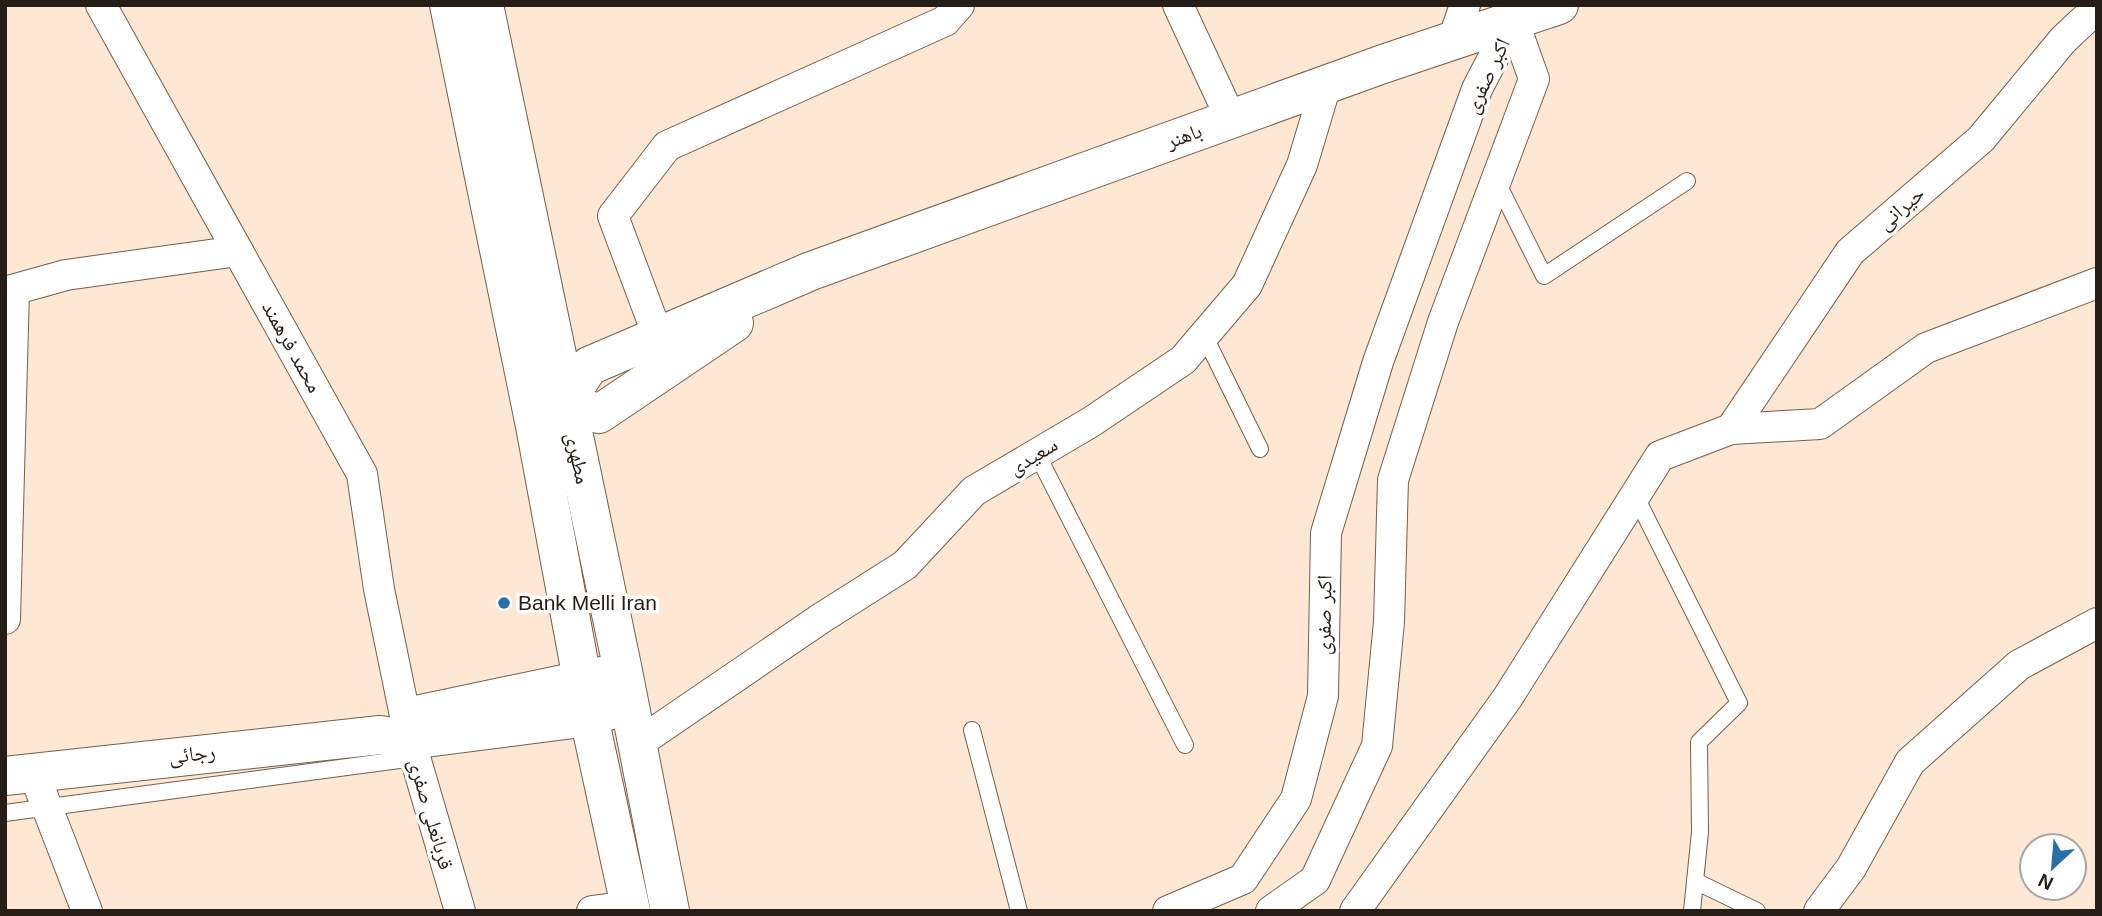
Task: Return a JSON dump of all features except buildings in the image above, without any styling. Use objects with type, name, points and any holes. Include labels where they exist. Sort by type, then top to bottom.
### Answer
[{"type":"street","name":"محمد فرهمند","points":[[101,5],[362,474],[402,737]]},
{"type":"street","name":"مطهری","points":[[449,5],[548,402],[626,688],[670,911]]},
{"type":"street","name":"مطهری","points":[[484,5],[548,402],[585,699],[630,908]]},
{"type":"street","points":[[658,336],[613,215],[667,146],[945,22],[959,5]]},
{"type":"street","points":[[1178,5],[1231,119]]},
{"type":"street","name":"باهنر","points":[[811,271],[1326,85],[1459,23],[1513,20],[1559,5]]},
{"type":"street","name":"حیرانی","points":[[1731,429],[1850,252],[1981,139],[2063,40],[2097,8]]},
{"type":"street","name":"اکبر صفری","points":[[1271,911],[1315,880],[1377,746],[1389,622],[1393,480],[1443,323],[1534,79],[1513,20]]},
{"type":"street","name":"اکبر صفری","points":[[1168,911],[1243,879],[1296,799],[1323,696],[1326,533],[1378,362],[1477,89],[1513,20]]},
{"type":"street","name":"سعیدی","points":[[637,744],[905,565],[974,491],[1091,422],[1183,360],[1247,285],[1302,165],[1326,85]]},
{"type":"street","points":[[5,619],[10,291],[66,275],[238,251]]},
{"type":"street","points":[[548,402],[599,414],[811,271]]},
{"type":"street","points":[[548,402],[589,366],[811,271]]},
{"type":"street","points":[[1355,911],[1508,697],[1660,456],[1731,429],[1820,424],[1926,348],[2097,283]]},
{"type":"street","points":[[1819,911],[1851,868],[1910,762],[2019,665],[2097,623]]},
{"type":"street","name":"رجائی","points":[[19,774],[402,737],[626,688]]},
{"type":"street","name":"قربانعلی صفری","points":[[402,737],[460,911]]},
{"type":"street","points":[[19,774],[47,806],[87,911]]},
{"type":"street","points":[[592,911],[630,908]]},
{"type":"lane","points":[[1496,180],[1544,276],[1687,181]]},
{"type":"lane","points":[[1205,335],[1260,449]]},
{"type":"lane","points":[[1037,454],[1185,745]]},
{"type":"lane","points":[[1635,495],[1739,703],[1699,742],[1700,832],[1692,911]]},
{"type":"lane","points":[[972,730],[1019,911]]},
{"type":"lane","points":[[5,813],[402,737]]},
{"type":"lane","points":[[1695,881],[1757,911]]},
{"type":"place","name":"Bank Melli Iran","points":[[504,603]]}]
